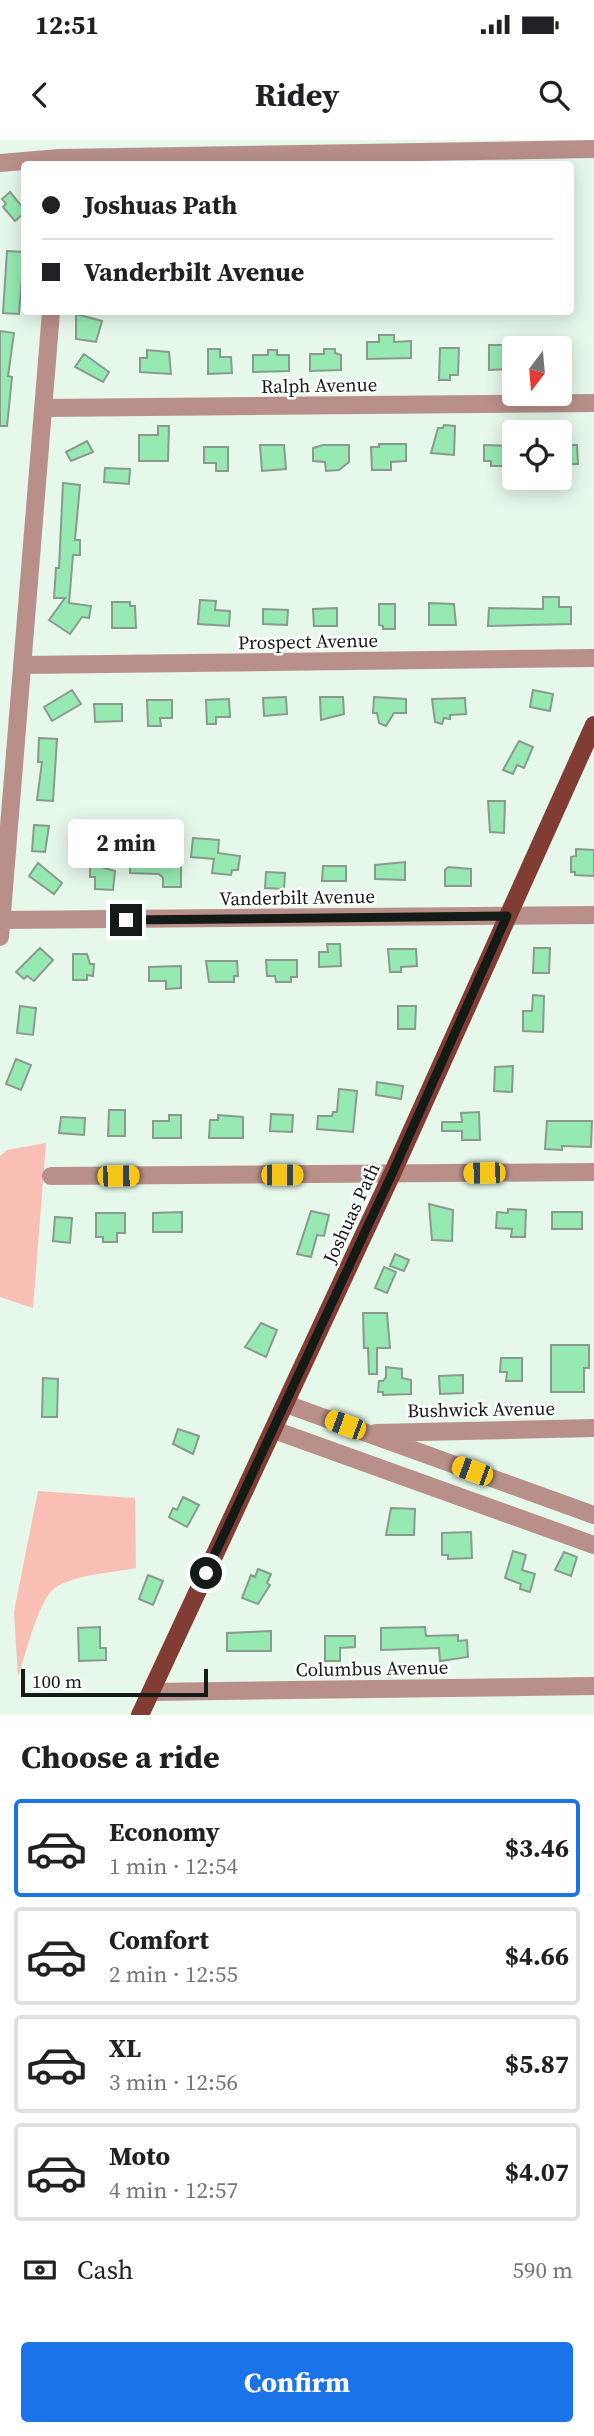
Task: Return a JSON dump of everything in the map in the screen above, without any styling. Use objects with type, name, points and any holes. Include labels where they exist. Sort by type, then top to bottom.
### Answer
[{"type":"main road","name":"Joshuas Path","points":[[140,1715],[392,1174],[594,725]]},
{"type":"street","points":[[59,161],[594,149]]},
{"type":"street","points":[[0,163],[21,162]]},
{"type":"street","points":[[1,926],[51,315]]},
{"type":"street","name":"Ralph Avenue","points":[[44,408],[594,403]]},
{"type":"street","name":"Prospect Avenue","points":[[22,665],[594,658]]},
{"type":"street","name":"Vanderbilt Avenue","points":[[1,926],[594,915]]},
{"type":"street","points":[[51,1176],[594,1172]]},
{"type":"street","points":[[286,1404],[594,1515]]},
{"type":"street","name":"Bushwick Avenue","points":[[369,1434],[429,1430],[594,1427]]},
{"type":"street","points":[[274,1430],[594,1545]]},
{"type":"street","points":[[390,1472],[400,1445]]},
{"type":"street","name":"Columbus Avenue","points":[[151,1692],[594,1686]]},
{"type":"shaded area","points":[[46,1143],[33,1308],[0,1297],[0,1156],[7,1150]]},
{"type":"shaded area","points":[[38,1491],[135,1498],[136,1568],[84,1577],[56,1587],[38,1615],[18,1677],[14,1612]]},
{"type":"building","points":[[10,192],[21,205],[21,216],[15,221],[3,207],[6,204],[2,199]]},
{"type":"building","points":[[7,251],[21,252],[19,314],[3,313]]},
{"type":"building","points":[[76,315],[102,321],[96,342],[76,339]]},
{"type":"building","points":[[0,331],[14,333],[8,376],[12,377],[7,426],[0,426]]},
{"type":"building","points":[[379,335],[394,335],[394,342],[411,341],[411,358],[367,359],[367,342],[379,342]]},
{"type":"building","points":[[489,345],[502,345],[502,369],[489,370]]},
{"type":"building","points":[[440,348],[459,348],[458,375],[450,375],[450,380],[439,380]]},
{"type":"building","points":[[208,349],[220,349],[220,357],[231,357],[232,373],[208,374]]},
{"type":"building","points":[[324,349],[335,349],[335,353],[341,355],[341,370],[310,371],[310,354],[324,354]]},
{"type":"building","points":[[147,350],[169,352],[171,374],[140,372],[140,358],[147,358]]},
{"type":"building","points":[[268,350],[277,350],[277,355],[289,355],[289,371],[253,372],[253,355],[268,355]]},
{"type":"building","points":[[84,354],[109,372],[103,382],[75,367]]},
{"type":"building","points":[[444,425],[455,426],[454,455],[431,453],[438,428],[443,428]]},
{"type":"building","points":[[158,426],[169,426],[168,461],[139,461],[139,435],[158,435]]},
{"type":"building","points":[[87,441],[93,452],[71,461],[66,452]]},
{"type":"building","points":[[379,444],[406,444],[406,461],[391,462],[391,470],[372,470],[371,447],[379,447]]},
{"type":"building","points":[[260,445],[284,445],[286,469],[262,471]]},
{"type":"building","points":[[323,445],[349,445],[349,462],[339,470],[326,471],[325,462],[313,461],[313,448]]},
{"type":"building","points":[[484,445],[502,446],[502,466],[491,466],[491,461],[484,461]]},
{"type":"building","points":[[572,445],[577,445],[578,464],[572,464]]},
{"type":"building","points":[[204,447],[228,447],[228,471],[216,471],[216,463],[204,463]]},
{"type":"building","points":[[105,468],[130,469],[129,484],[104,482]]},
{"type":"building","points":[[63,483],[80,485],[75,540],[80,540],[80,555],[73,555],[69,603],[91,606],[89,618],[82,617],[70,634],[49,620],[65,598],[54,598],[56,568],[59,568]]},
{"type":"building","points":[[543,597],[559,597],[559,607],[571,607],[571,624],[488,626],[489,608],[543,609]]},
{"type":"building","points":[[200,600],[216,601],[215,610],[230,611],[229,626],[198,624]]},
{"type":"building","points":[[112,602],[130,602],[130,606],[135,606],[136,628],[112,628]]},
{"type":"building","points":[[429,603],[454,604],[456,625],[429,625]]},
{"type":"building","points":[[379,604],[395,604],[395,629],[383,629],[383,626],[379,625]]},
{"type":"building","points":[[337,608],[337,626],[314,626],[313,609]]},
{"type":"building","points":[[263,609],[288,610],[287,625],[263,624]]},
{"type":"building","points":[[72,690],[81,704],[52,721],[44,707]]},
{"type":"building","points":[[533,690],[553,694],[550,711],[530,707]]},
{"type":"building","points":[[286,697],[287,714],[264,716],[263,698]]},
{"type":"building","points":[[320,697],[343,697],[344,714],[321,720]]},
{"type":"building","points":[[374,697],[406,699],[406,713],[394,713],[386,726],[379,723],[377,713],[373,713]]},
{"type":"building","points":[[465,698],[466,714],[450,715],[450,719],[444,718],[442,724],[435,722],[432,699]]},
{"type":"building","points":[[229,699],[230,717],[216,717],[216,724],[207,724],[206,700]]},
{"type":"building","points":[[147,700],[172,700],[172,718],[160,718],[161,726],[148,726]]},
{"type":"building","points":[[94,704],[122,704],[122,721],[95,722]]},
{"type":"building","points":[[39,738],[57,739],[53,801],[37,800],[42,762],[38,762]]},
{"type":"building","points":[[519,741],[533,747],[524,768],[517,765],[513,774],[503,770]]},
{"type":"building","points":[[488,801],[505,801],[504,833],[490,832]]},
{"type":"building","points":[[34,825],[49,826],[45,852],[32,851]]},
{"type":"building","points":[[193,838],[219,840],[218,853],[240,856],[238,870],[232,870],[231,875],[212,873],[214,859],[191,857]]},
{"type":"building","points":[[576,849],[594,850],[594,876],[575,875],[575,872],[571,872],[571,857],[576,856]]},
{"type":"building","points":[[140,858],[149,858],[149,865],[181,864],[181,887],[163,887],[163,878],[159,874],[130,873],[130,865],[137,865]]},
{"type":"building","points":[[405,862],[405,880],[375,879],[375,865]]},
{"type":"building","points":[[38,863],[62,883],[54,894],[29,876]]},
{"type":"building","points":[[90,863],[101,863],[101,867],[115,871],[113,890],[95,889],[95,877],[90,877]]},
{"type":"building","points":[[323,866],[346,866],[346,881],[322,881]]},
{"type":"building","points":[[448,867],[471,869],[471,886],[445,886],[445,870]]},
{"type":"building","points":[[266,872],[285,873],[284,889],[265,888]]},
{"type":"building","points":[[327,944],[340,944],[341,966],[319,967],[319,952],[328,952]]},
{"type":"building","points":[[40,948],[53,960],[34,981],[27,976],[24,979],[16,972]]},
{"type":"building","points":[[534,948],[550,948],[549,973],[533,973]]},
{"type":"building","points":[[388,949],[416,949],[417,966],[401,967],[401,972],[390,972]]},
{"type":"building","points":[[73,954],[87,954],[90,964],[94,964],[93,976],[87,975],[87,980],[73,980]]},
{"type":"building","points":[[266,960],[297,960],[297,977],[291,977],[291,982],[276,982],[275,976],[267,976]]},
{"type":"building","points":[[206,961],[237,961],[238,976],[234,976],[234,982],[209,982]]},
{"type":"building","points":[[181,966],[181,988],[166,989],[166,981],[149,981],[149,967]]},
{"type":"building","points":[[533,995],[544,996],[543,1032],[523,1031],[523,1011],[532,1011]]},
{"type":"building","points":[[20,1006],[36,1008],[33,1035],[17,1033]]},
{"type":"building","points":[[398,1006],[416,1006],[415,1029],[398,1029]]},
{"type":"building","points":[[16,1059],[31,1065],[21,1090],[6,1084]]},
{"type":"building","points":[[513,1066],[512,1092],[494,1091],[495,1067]]},
{"type":"building","points":[[377,1082],[403,1086],[401,1099],[376,1095]]},
{"type":"building","points":[[339,1089],[357,1091],[353,1132],[317,1129],[318,1116],[332,1116],[333,1112],[337,1112]]},
{"type":"building","points":[[109,1110],[125,1110],[125,1136],[108,1136]]},
{"type":"building","points":[[479,1112],[480,1140],[462,1140],[462,1131],[442,1131],[442,1122],[462,1122],[461,1113]]},
{"type":"building","points":[[271,1114],[293,1115],[292,1132],[270,1131]]},
{"type":"building","points":[[169,1115],[181,1115],[181,1138],[153,1138],[153,1121],[169,1121]]},
{"type":"building","points":[[218,1115],[243,1117],[243,1138],[209,1138],[210,1120],[218,1120]]},
{"type":"building","points":[[61,1117],[85,1118],[84,1135],[59,1133]]},
{"type":"building","points":[[547,1121],[592,1121],[591,1147],[562,1146],[562,1150],[545,1149]]},
{"type":"building","points":[[429,1204],[453,1210],[452,1241],[432,1240]]},
{"type":"building","points":[[508,1209],[526,1210],[525,1237],[511,1237],[512,1229],[496,1228],[497,1212],[508,1213]]},
{"type":"building","points":[[311,1211],[329,1215],[324,1236],[317,1235],[311,1257],[297,1254]]},
{"type":"building","points":[[182,1212],[182,1232],[153,1232],[153,1213]]},
{"type":"building","points":[[552,1212],[582,1212],[582,1229],[552,1229]]},
{"type":"building","points":[[96,1213],[125,1213],[125,1233],[117,1233],[117,1242],[103,1242],[103,1237],[96,1237]]},
{"type":"building","points":[[55,1217],[72,1218],[70,1243],[53,1241]]},
{"type":"building","points":[[395,1254],[409,1260],[404,1271],[390,1266]]},
{"type":"building","points":[[384,1267],[396,1272],[387,1293],[375,1288]]},
{"type":"building","points":[[363,1313],[387,1313],[390,1348],[377,1348],[377,1374],[369,1374],[368,1348],[364,1348]]},
{"type":"building","points":[[261,1323],[277,1330],[266,1357],[245,1347]]},
{"type":"building","points":[[551,1345],[589,1345],[589,1368],[584,1368],[584,1392],[551,1392]]},
{"type":"building","points":[[501,1358],[522,1358],[522,1381],[506,1381],[507,1372],[500,1372]]},
{"type":"building","points":[[386,1367],[402,1369],[402,1378],[411,1380],[411,1394],[383,1395],[383,1392],[378,1392],[379,1381],[386,1377]]},
{"type":"building","points":[[463,1375],[463,1393],[440,1394],[439,1376]]},
{"type":"building","points":[[43,1378],[58,1379],[57,1417],[42,1417]]},
{"type":"building","points":[[178,1429],[199,1436],[193,1454],[173,1444]]},
{"type":"building","points":[[183,1497],[199,1505],[187,1527],[169,1517],[173,1508],[177,1510]]},
{"type":"building","points":[[391,1508],[415,1509],[414,1535],[386,1535]]},
{"type":"building","points":[[471,1532],[472,1558],[448,1559],[448,1555],[442,1555],[442,1533]]},
{"type":"building","points":[[513,1551],[526,1555],[522,1570],[535,1574],[530,1592],[520,1589],[521,1584],[505,1578]]},
{"type":"building","points":[[564,1552],[577,1557],[571,1576],[555,1570]]},
{"type":"building","points":[[258,1569],[271,1574],[267,1583],[270,1585],[258,1604],[242,1598],[251,1575],[255,1577]]},
{"type":"building","points":[[148,1575],[163,1581],[153,1605],[139,1599]]},
{"type":"building","points":[[100,1627],[100,1648],[106,1648],[106,1660],[79,1661],[78,1628]]},
{"type":"building","points":[[425,1627],[426,1636],[458,1635],[458,1641],[467,1640],[468,1657],[440,1661],[439,1648],[381,1650],[381,1628]]},
{"type":"building","points":[[271,1631],[271,1651],[227,1651],[227,1633]]},
{"type":"building","points":[[325,1636],[355,1636],[355,1647],[340,1648],[340,1661],[325,1661]]},
{"type":"route","points":[[126,920],[507,916],[392,1174],[206,1573]]}]
